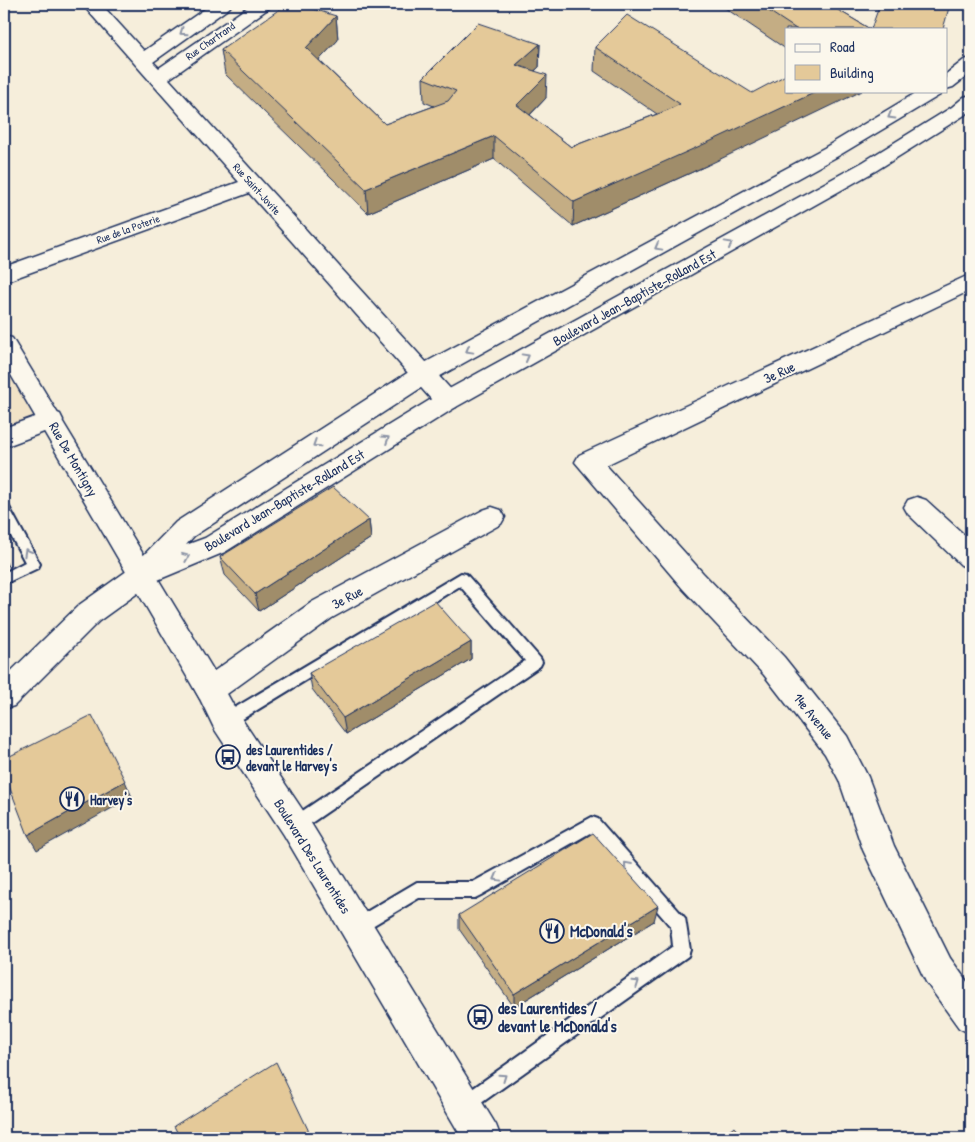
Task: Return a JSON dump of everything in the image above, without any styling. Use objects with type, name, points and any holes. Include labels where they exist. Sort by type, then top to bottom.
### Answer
[{"type":"street","name":"Rue Saint-Jovite","points":[[91,4],[447,401]]},
{"type":"street","name":"Rue Chartrand","points":[[142,61],[223,4]]},
{"type":"street","name":"Rue Chartrand","points":[[158,78],[263,4]]},
{"type":"street","points":[[948,81],[971,64]]},
{"type":"street","name":"Boulevard Jean-Baptiste-Rolland Est","points":[[141,576],[184,529],[424,374],[839,148],[931,92]]},
{"type":"street","name":"Boulevard Jean-Baptiste-Rolland Est","points":[[141,576],[215,545],[447,401],[870,166],[971,102]]},
{"type":"street","points":[[839,148],[870,166]]},
{"type":"street","name":"Rue de la Poterie","points":[[4,274],[252,184]]},
{"type":"street","points":[[751,196],[780,216]]},
{"type":"street","name":"3e Rue","points":[[588,462],[971,282]]},
{"type":"street","name":"Rue De Montigny","points":[[4,344],[51,420],[141,576]]},
{"type":"street","points":[[4,438],[51,420]]},
{"type":"street","name":"14e Avenue","points":[[588,462],[643,522],[693,581],[774,666],[836,745],[853,776],[879,850],[938,970],[971,1016]]},
{"type":"street","points":[[917,507],[971,557]]},
{"type":"street","name":"3e Rue","points":[[210,690],[322,610],[492,517]]},
{"type":"street","points":[[4,697],[90,613],[141,576]]},
{"type":"street","name":"Boulevard Des Laurentides","points":[[141,576],[210,690],[226,721],[295,825],[483,1138]]},
{"type":"lane","points":[[4,511],[33,564],[4,579]]},
{"type":"lane","points":[[226,721],[461,578],[535,662],[295,825]]},
{"type":"lane","points":[[357,927],[417,890],[475,890],[592,824],[678,924],[682,950],[464,1106]]},
{"type":"shaded area","points":[[4,342],[51,420],[4,443]]},
{"type":"building","points":[[287,4],[297,4],[336,16],[306,48],[385,124],[448,101],[456,91],[423,78],[478,23],[540,44],[516,65],[547,75],[517,105],[571,147],[680,104],[595,47],[627,15],[752,93],[785,76],[785,92],[816,92],[574,202],[494,136],[366,189],[221,50]]},
{"type":"building","points":[[758,4],[828,4],[868,28],[794,28]]},
{"type":"building","points":[[880,4],[950,4],[943,28],[871,28]]},
{"type":"building","points":[[333,487],[369,520],[255,594],[220,557]]},
{"type":"building","points":[[435,601],[471,642],[343,718],[309,673]]},
{"type":"building","points":[[92,715],[125,781],[28,835],[4,773],[4,759]]},
{"type":"building","points":[[593,833],[658,906],[514,994],[459,915]]},
{"type":"building","points":[[276,1062],[312,1138],[180,1138],[174,1126]]},
{"type":"building","points":[[734,1127],[743,1138],[721,1138]]},
{"type":"place","name":"des Laurentides / devant le Harvey's","points":[[228,757]]},
{"type":"place","name":"Harvey's","points":[[72,799]]},
{"type":"place","name":"McDonald's","points":[[552,931]]},
{"type":"place","name":"des Laurentides / devant le McDonald's","points":[[480,1017]]}]
